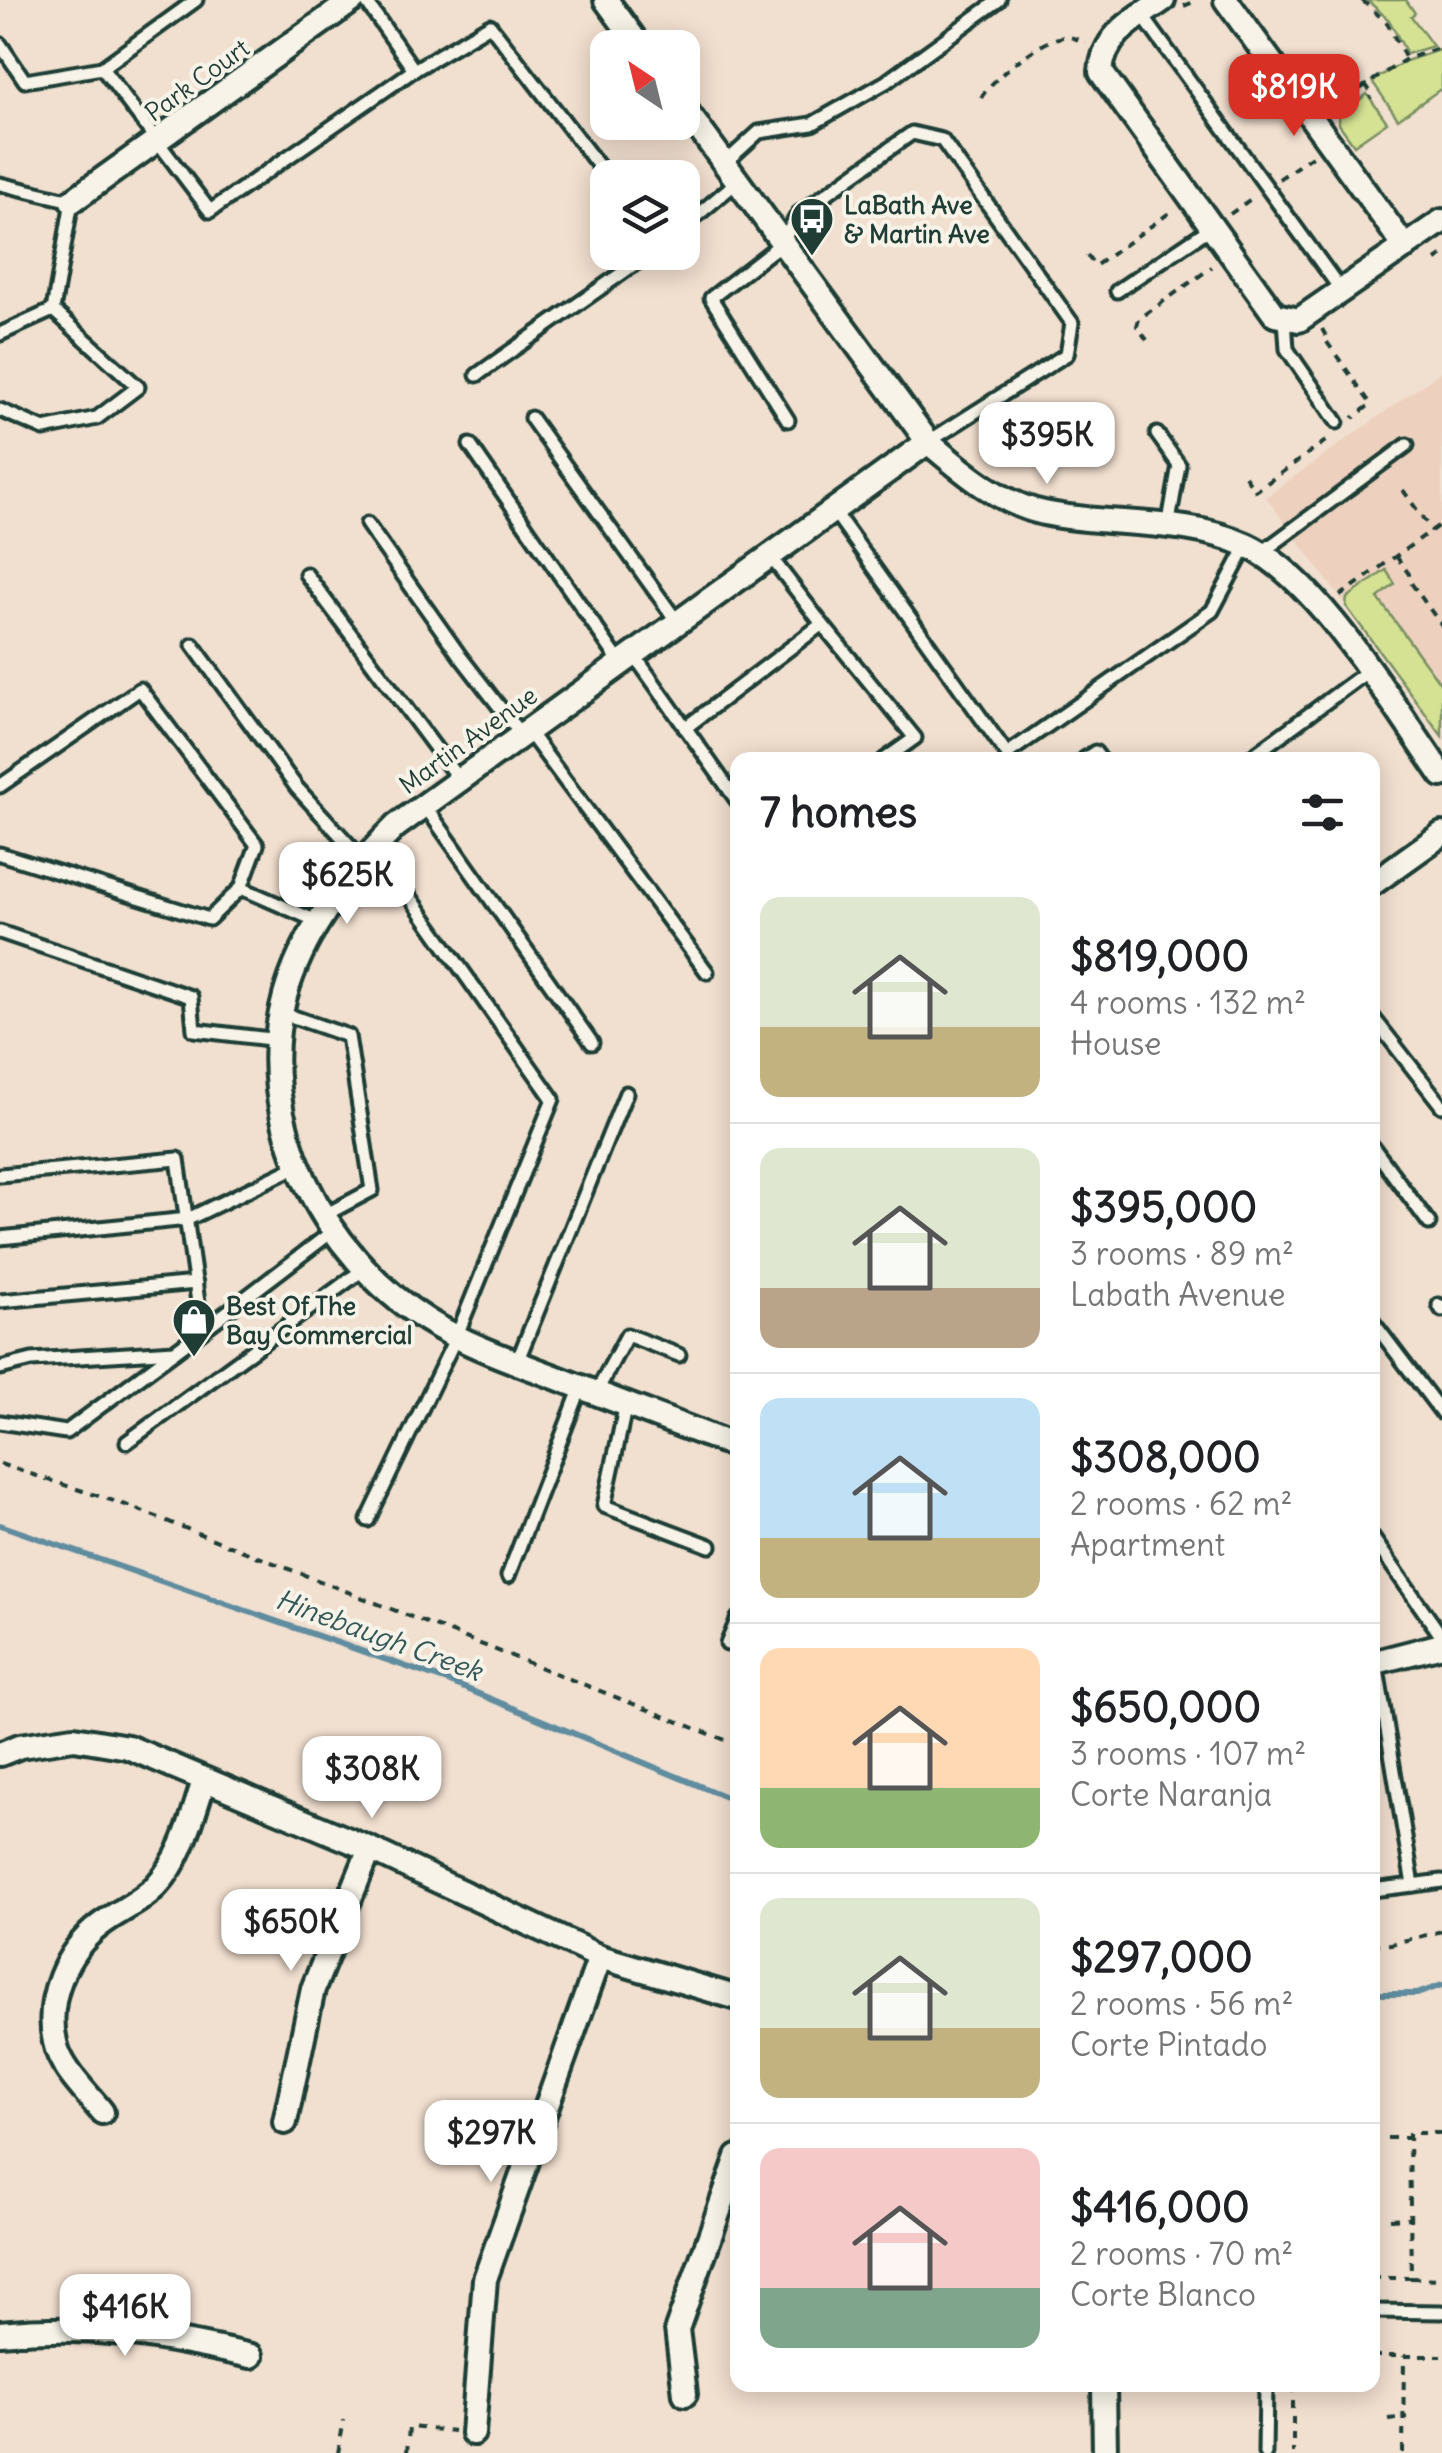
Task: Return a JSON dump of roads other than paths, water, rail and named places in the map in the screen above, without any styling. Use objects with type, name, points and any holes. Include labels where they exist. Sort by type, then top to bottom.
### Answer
[{"type":"street","name":"Park Court","points":[[72,201],[353,0]]},
{"type":"street","points":[[606,0],[628,30]]},
{"type":"street","points":[[1163,0],[1113,36],[1102,56],[1101,72],[1274,315],[1299,320],[1442,221]]},
{"type":"street","points":[[1226,0],[1404,247]]},
{"type":"street","points":[[700,130],[928,442],[964,473],[1040,513],[1203,530],[1254,549],[1283,568],[1318,602],[1442,776]]},
{"type":"street","name":"Martin Avenue","points":[[730,1444],[457,1335],[430,1322],[364,1269],[328,1223],[287,1130],[278,1083],[282,1013],[298,961],[319,922],[368,854],[396,826],[928,442]]},
{"type":"street","points":[[1380,878],[1442,834]]},
{"type":"street","points":[[1380,1661],[1442,1644]]},
{"type":"street","points":[[0,1754],[20,1746],[74,1738],[128,1748],[370,1849],[600,1957],[730,1996]]},
{"type":"street","points":[[102,2112],[73,2076],[55,2043],[54,2000],[63,1969],[101,1924],[157,1885],[180,1849],[204,1781]]},
{"type":"street","points":[[285,2122],[313,1988],[370,1849]]},
{"type":"street","points":[[473,2433],[485,2279],[600,1957]]},
{"type":"street","points":[[685,2394],[677,2329],[730,2180]]},
{"type":"street","points":[[0,2333],[54,2327],[160,2335],[251,2356]]},
{"type":"street","points":[[1104,2392],[1105,2453]]},
{"type":"lane","points":[[0,44],[25,81],[102,68],[196,0]]},
{"type":"lane","points":[[365,0],[414,70]]},
{"type":"lane","points":[[700,207],[759,132],[812,124],[886,82],[999,0]]},
{"type":"lane","points":[[1142,15],[1341,290]]},
{"type":"lane","points":[[102,68],[210,211],[414,70],[490,25],[594,160]]},
{"type":"lane","points":[[788,420],[711,298],[782,242],[798,214],[912,134],[942,140],[1072,323],[1067,354],[928,442]]},
{"type":"lane","points":[[0,184],[72,201],[53,310]]},
{"type":"lane","points":[[1117,292],[1212,227]]},
{"type":"lane","points":[[477,375],[626,270]]},
{"type":"lane","points":[[0,334],[53,310]]},
{"type":"lane","points":[[0,410],[44,429],[97,418],[138,387],[53,310]]},
{"type":"lane","points":[[1284,320],[1287,349],[1340,425]]},
{"type":"lane","points":[[531,418],[678,623]]},
{"type":"lane","points":[[1157,434],[1179,466],[1168,527]]},
{"type":"lane","points":[[470,445],[730,791]]},
{"type":"lane","points":[[1010,752],[1212,611],[1254,549],[1407,446]]},
{"type":"lane","points":[[833,510],[1006,752]]},
{"type":"lane","points":[[366,524],[460,656],[525,733],[707,972]]},
{"type":"lane","points":[[770,556],[915,738],[895,752]]},
{"type":"lane","points":[[306,574],[460,781]]},
{"type":"lane","points":[[685,728],[822,624]]},
{"type":"lane","points":[[193,645],[298,788],[368,854],[553,1099],[457,1335],[368,1520]]},
{"type":"lane","points":[[1259,752],[1368,671]]},
{"type":"lane","points":[[0,786],[140,689],[257,844],[242,888],[209,919],[0,854]]},
{"type":"lane","points":[[425,806],[592,1043]]},
{"type":"lane","points":[[242,888],[319,922]]},
{"type":"lane","points":[[0,932],[191,997],[194,1030],[278,1040]]},
{"type":"lane","points":[[0,1422],[66,1432],[202,1331],[372,1190],[348,1036],[282,1013]]},
{"type":"lane","points":[[1380,1026],[1442,1106]]},
{"type":"lane","points":[[518,1362],[626,1092]]},
{"type":"lane","points":[[1380,1157],[1429,1223]]},
{"type":"lane","points":[[0,1174],[178,1159],[202,1331]]},
{"type":"lane","points":[[0,1238],[188,1219],[300,1165]]},
{"type":"lane","points":[[127,1442],[364,1269]]},
{"type":"lane","points":[[0,1301],[196,1282]]},
{"type":"lane","points":[[1380,1331],[1442,1413]]},
{"type":"lane","points":[[508,1576],[589,1390],[627,1335],[679,1355]]},
{"type":"lane","points":[[0,1368],[32,1360],[176,1351]]},
{"type":"lane","points":[[626,1404],[604,1506],[710,1546]]},
{"type":"lane","points":[[1380,1549],[1442,1637]]},
{"type":"lane","points":[[727,1644],[730,1637]]},
{"type":"lane","points":[[1380,1697],[1413,1885]]},
{"type":"lane","points":[[1380,1889],[1442,1881]]},
{"type":"lane","points":[[1380,2311],[1442,2312]]},
{"type":"lane","points":[[1265,2453],[1266,2392]]},
{"type":"waterway","name":"Hinebaugh Creek","points":[[0,1525],[450,1682],[730,1799]]},
{"type":"waterway","name":"Hinebaugh Creek","points":[[1380,1994],[1417,1994],[1442,1985]]},
{"type":"place","name":"LaBath Ave & Martin Ave","points":[[812,257]]},
{"type":"place","name":"Best Of The Bay Commercial","points":[[194,1358]]}]
